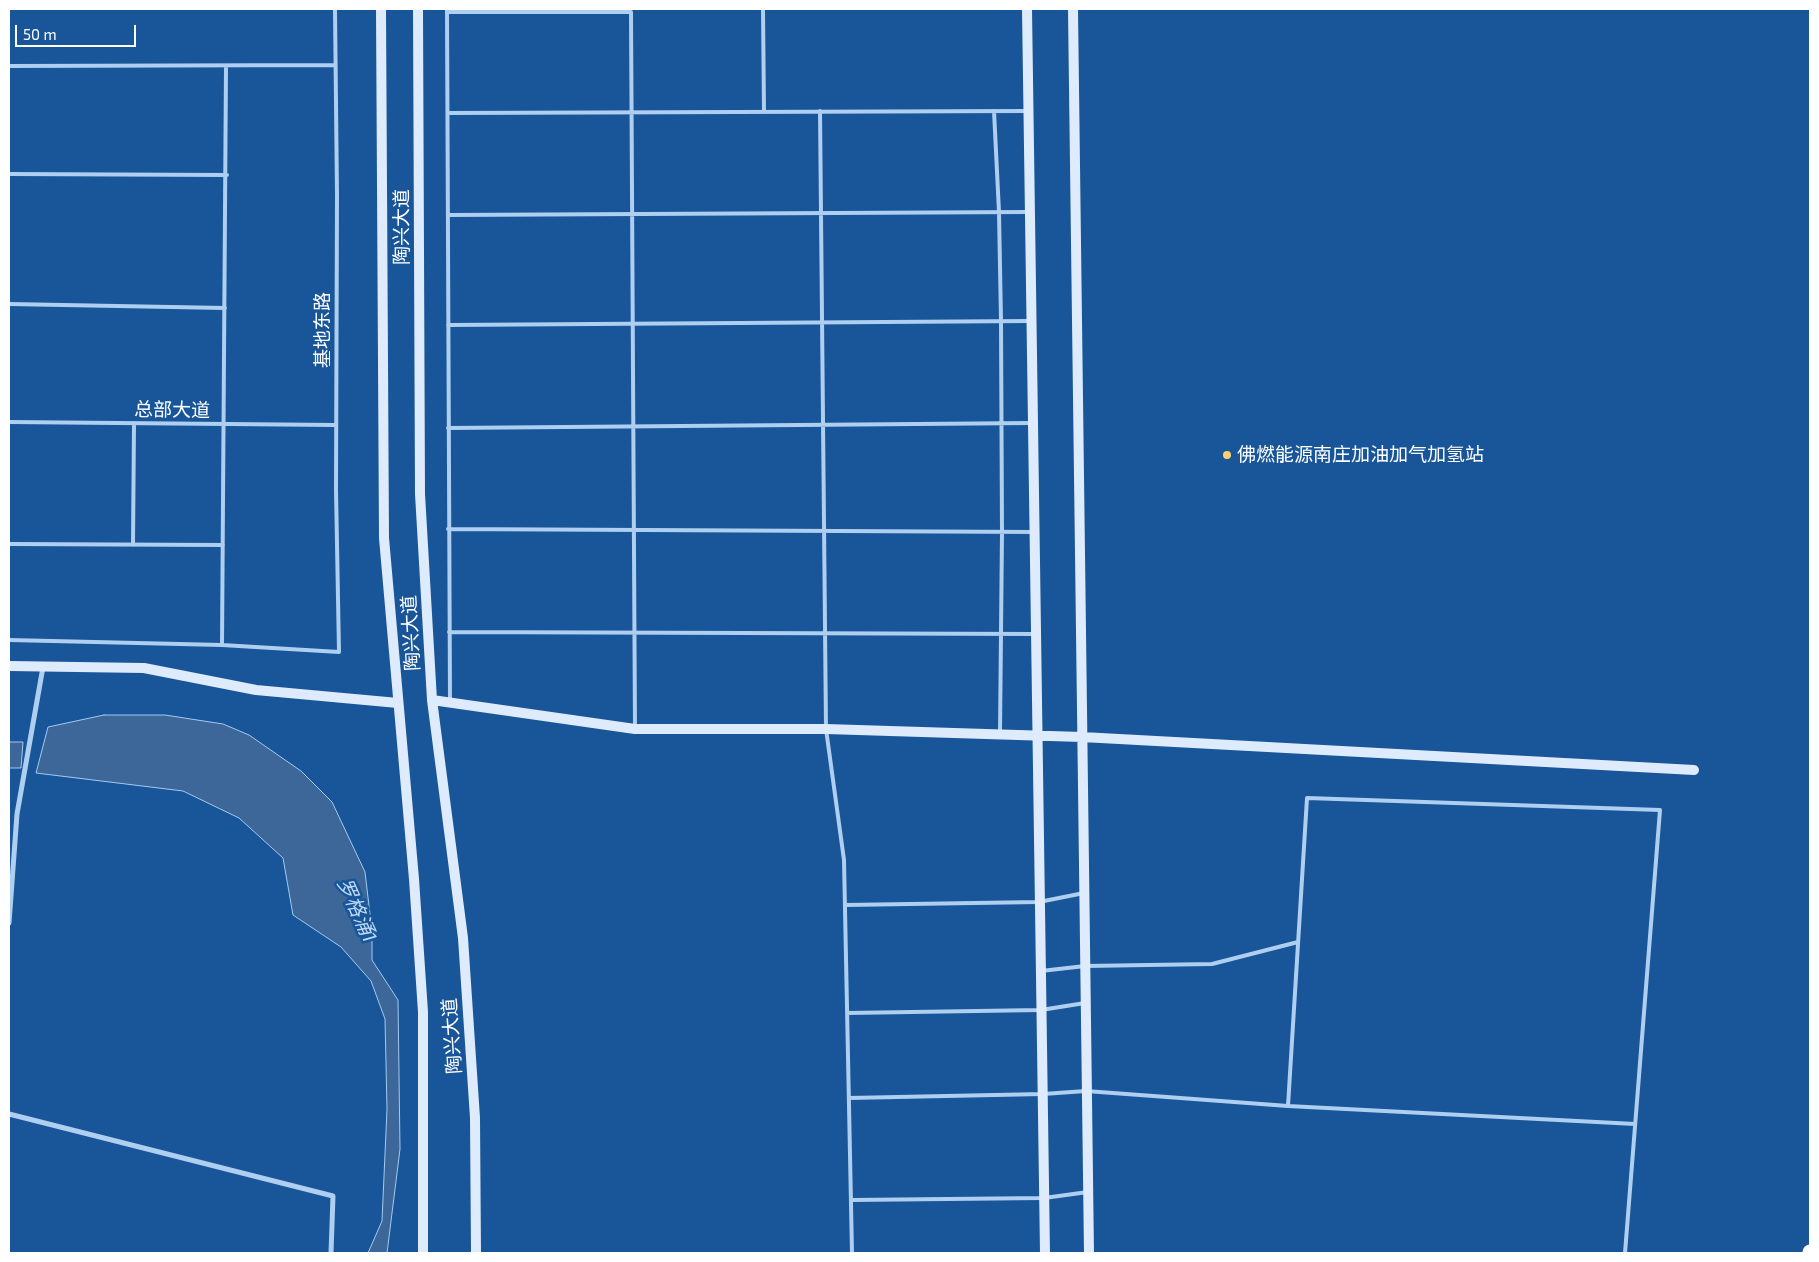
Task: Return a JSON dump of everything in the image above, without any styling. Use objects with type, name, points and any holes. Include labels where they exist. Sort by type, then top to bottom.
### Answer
[{"type":"street","name":"陶兴大道","points":[[381,9],[384,538],[413,869],[423,1012],[423,1253]]},
{"type":"street","name":"陶兴大道","points":[[418,9],[420,494],[432,700],[463,938],[475,1118],[476,1253]]},
{"type":"street","points":[[1027,9],[1045,1253]]},
{"type":"street","points":[[1073,9],[1089,1253]]},
{"type":"street","points":[[9,666],[144,668],[256,690],[398,703]]},
{"type":"street","points":[[9,923],[17,814],[44,666]]},
{"type":"street","points":[[432,700],[635,729],[826,729],[1082,737],[1694,770]]},
{"type":"street","points":[[9,1114],[333,1196],[331,1253]]},
{"type":"lane","name":"基地东路","points":[[222,646],[339,652],[336,490],[337,196],[335,9]]},
{"type":"lane","points":[[763,9],[764,111]]},
{"type":"lane","points":[[450,703],[447,10],[631,12],[635,729]]},
{"type":"lane","points":[[9,66],[335,65]]},
{"type":"lane","points":[[9,640],[222,646],[227,175],[226,66]]},
{"type":"lane","points":[[448,113],[1029,110]]},
{"type":"lane","points":[[820,111],[826,729],[844,860],[852,1253]]},
{"type":"lane","points":[[994,111],[1000,212],[1002,423],[1000,735]]},
{"type":"lane","points":[[9,174],[227,175]]},
{"type":"lane","points":[[448,215],[1030,212]]},
{"type":"lane","points":[[9,304],[225,308]]},
{"type":"lane","points":[[448,326],[1031,321]]},
{"type":"lane","name":"总部大道","points":[[9,422],[336,425]]},
{"type":"lane","points":[[133,545],[134,423]]},
{"type":"lane","points":[[448,428],[1033,423]]},
{"type":"lane","points":[[448,529],[1034,532]]},
{"type":"lane","points":[[9,544],[223,545]]},
{"type":"lane","points":[[449,632],[1035,634]]},
{"type":"lane","points":[[1288,1106],[1307,798],[1660,810],[1625,1253]]},
{"type":"lane","points":[[845,905],[1039,902],[1084,893]]},
{"type":"lane","points":[[1041,971],[1085,966],[1212,964],[1298,942]]},
{"type":"lane","points":[[847,1013],[1041,1010],[1085,1003]]},
{"type":"lane","points":[[849,1098],[1042,1094],[1086,1091],[1288,1106],[1635,1124]]},
{"type":"lane","points":[[851,1200],[1044,1198],[1088,1192]]},
{"type":"water","name":"罗格涌1","points":[[104,715],[165,715],[223,724],[249,735],[301,771],[332,802],[365,872],[372,931],[372,960],[398,1000],[400,1149],[387,1253],[368,1253],[382,1221],[387,1109],[385,1019],[371,981],[341,947],[293,915],[283,858],[239,818],[183,791],[36,773],[48,727]]},
{"type":"water","points":[[9,742],[23,742],[21,768],[9,768]]},
{"type":"place","name":"佛燃能源南庄加油加气加氢站","points":[[1227,455]]}]
